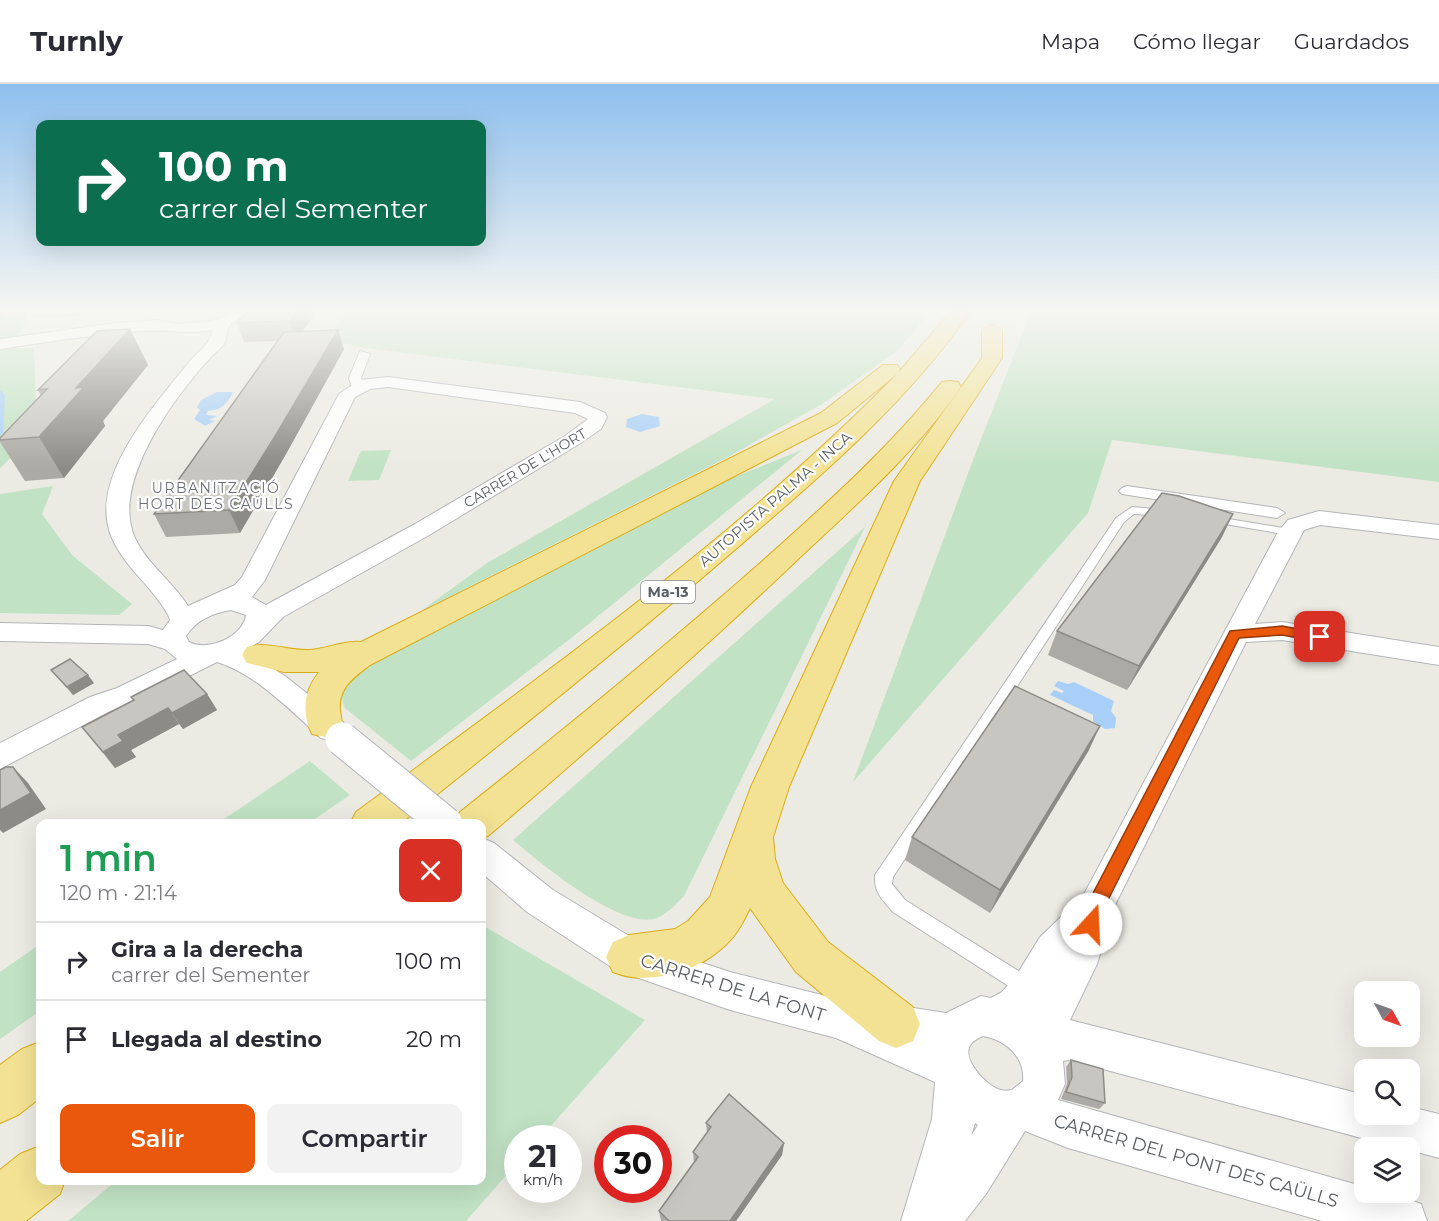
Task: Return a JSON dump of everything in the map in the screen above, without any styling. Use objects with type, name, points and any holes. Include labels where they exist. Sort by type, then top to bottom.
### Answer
[{"type":"highway","points":[[334,731],[322,699],[329,681],[358,657],[755,458],[829,418],[879,380],[897,362]]},
{"type":"highway","name":"AUTOPISTA PALMA - INCA","points":[[376,819],[644,611],[779,498],[871,415],[919,362]]},
{"type":"highway","points":[[480,819],[642,684],[826,518],[875,470],[927,413],[965,362]]},
{"type":"highway","points":[[629,957],[669,953],[690,945],[714,926],[732,904],[770,787],[907,481],[989,362]]},
{"type":"highway","points":[[257,636],[277,661],[314,662],[359,651],[393,638]]},
{"type":"highway","points":[[753,837],[754,859],[764,892],[812,957],[896,1024]]},
{"type":"highway","points":[[0,1097],[36,1070]]},
{"type":"highway","points":[[0,1206],[36,1177]]},
{"type":"street","points":[[100,704],[121,687],[174,658],[179,608],[161,591],[153,577],[128,548],[120,529],[117,506],[121,478],[144,436],[199,362]]},
{"type":"street","points":[[0,632],[178,634],[197,611],[244,591],[253,580],[348,394],[358,387],[355,378],[361,362]]},
{"type":"street","name":"CARRER DE L'HORT","points":[[257,636],[274,611],[423,529],[580,435],[598,421],[598,417],[591,411],[566,406],[388,382],[358,387]]},
{"type":"street","points":[[1127,491],[1296,525],[1319,518],[1439,532]]},
{"type":"street","points":[[1036,1047],[1078,964],[1097,905],[1235,634],[1283,523]]},
{"type":"street","points":[[153,577],[175,585],[197,603],[249,604],[259,612],[257,636],[292,696]]},
{"type":"street","points":[[1235,634],[1282,630],[1439,656]]},
{"type":"street","points":[[178,634],[192,654],[213,652],[236,658],[292,696],[440,819]]},
{"type":"street","points":[[0,757],[100,704],[127,695],[213,652],[257,636]]},
{"type":"street","name":"CARRER DE LA FONT","points":[[486,856],[540,901],[629,957],[730,991],[838,1019],[954,1061]]},
{"type":"street","points":[[924,1221],[954,1119],[954,1061],[968,1020],[995,1017],[1016,1006],[1030,989],[1053,949],[1097,905]]},
{"type":"street","points":[[935,1221],[970,1178],[1018,1111],[1033,1103],[1043,1084],[1044,1071],[1036,1047],[1018,1028],[995,1017]]},
{"type":"street","name":"CARRER DE LA FONT","points":[[838,1019],[896,1024],[954,1061]]},
{"type":"street","points":[[1036,1047],[1069,1040],[1439,1136]]},
{"type":"street","points":[[954,1061],[965,1092],[987,1108],[1018,1111]]},
{"type":"street","name":"CARRER DEL PONT DES CAÜLLS","points":[[1018,1111],[1404,1221]]},
{"type":"lane","points":[[1030,989],[899,906],[883,886],[884,876],[1126,512],[1138,509],[1190,516],[1283,523]]},
{"type":"green space","points":[[0,362],[34,362],[37,433],[0,468]]},
{"type":"green space","points":[[479,362],[881,362],[822,404],[728,457],[421,611],[487,563],[775,399]]},
{"type":"green space","points":[[1011,362],[1439,362],[1439,482],[1112,440],[1088,513],[853,782]]},
{"type":"green space","points":[[391,450],[379,480],[348,481],[361,451]]},
{"type":"green space","points":[[802,450],[570,639],[411,761],[345,708],[342,697],[344,688],[358,671],[725,481]]},
{"type":"green space","points":[[53,486],[42,514],[72,555],[132,604],[119,615],[0,613],[0,494]]},
{"type":"green space","points":[[865,527],[684,896],[672,908],[659,917],[644,919],[626,915],[583,893],[513,840]]},
{"type":"green space","points":[[310,761],[350,795],[315,819],[224,819]]},
{"type":"green space","points":[[486,927],[645,1020],[552,1125],[504,1125],[504,1178],[466,1221],[68,1221],[111,1185],[486,1185]]},
{"type":"green space","points":[[36,947],[36,1014],[0,1039],[0,972]]},
{"type":"water","points":[[217,392],[233,392],[224,405],[208,411],[206,415],[217,416],[209,420],[215,421],[205,426],[194,419],[200,410],[197,407],[201,400]]},
{"type":"water","points":[[642,414],[659,417],[660,426],[640,432],[626,427],[627,419]]},
{"type":"water","points":[[1058,681],[1068,684],[1074,682],[1114,701],[1111,711],[1116,718],[1115,728],[1105,729],[1093,721],[1093,715],[1050,695],[1054,690],[1062,693],[1064,691],[1054,686]]},
{"type":"building","points":[[66,362],[100,362],[76,388],[84,387],[39,437],[0,440],[47,389],[38,390]]},
{"type":"building","points":[[263,362],[319,362],[229,510],[154,514]]},
{"type":"building","points":[[1162,493],[1179,496],[1233,514],[1139,666],[1057,631]]},
{"type":"building","points":[[70,659],[88,675],[67,687],[51,670]]},
{"type":"building","points":[[184,670],[207,694],[172,713],[168,708],[118,735],[123,741],[103,752],[82,727],[134,700],[131,697]]},
{"type":"building","points":[[1015,686],[1100,726],[1000,890],[912,837]]},
{"type":"building","points":[[13,767],[31,793],[0,810],[0,770]]},
{"type":"building","points":[[1071,1060],[1103,1069],[1105,1103],[1066,1092],[1072,1077]]},
{"type":"building","points":[[729,1094],[784,1143],[730,1221],[669,1221],[659,1211],[665,1203],[672,1203],[672,1193],[698,1157],[693,1152],[711,1127],[706,1123]]},
{"type":"waterway","points":[[0,392],[2,396],[0,433]]},
{"type":"district","name":"URBANITZACIÓ HORT DES CAÜLLS","points":[[216,496]]},
{"type":"route","points":[[1091,924],[1097,905],[1235,634],[1258,630],[1282,630],[1320,637]]}]
